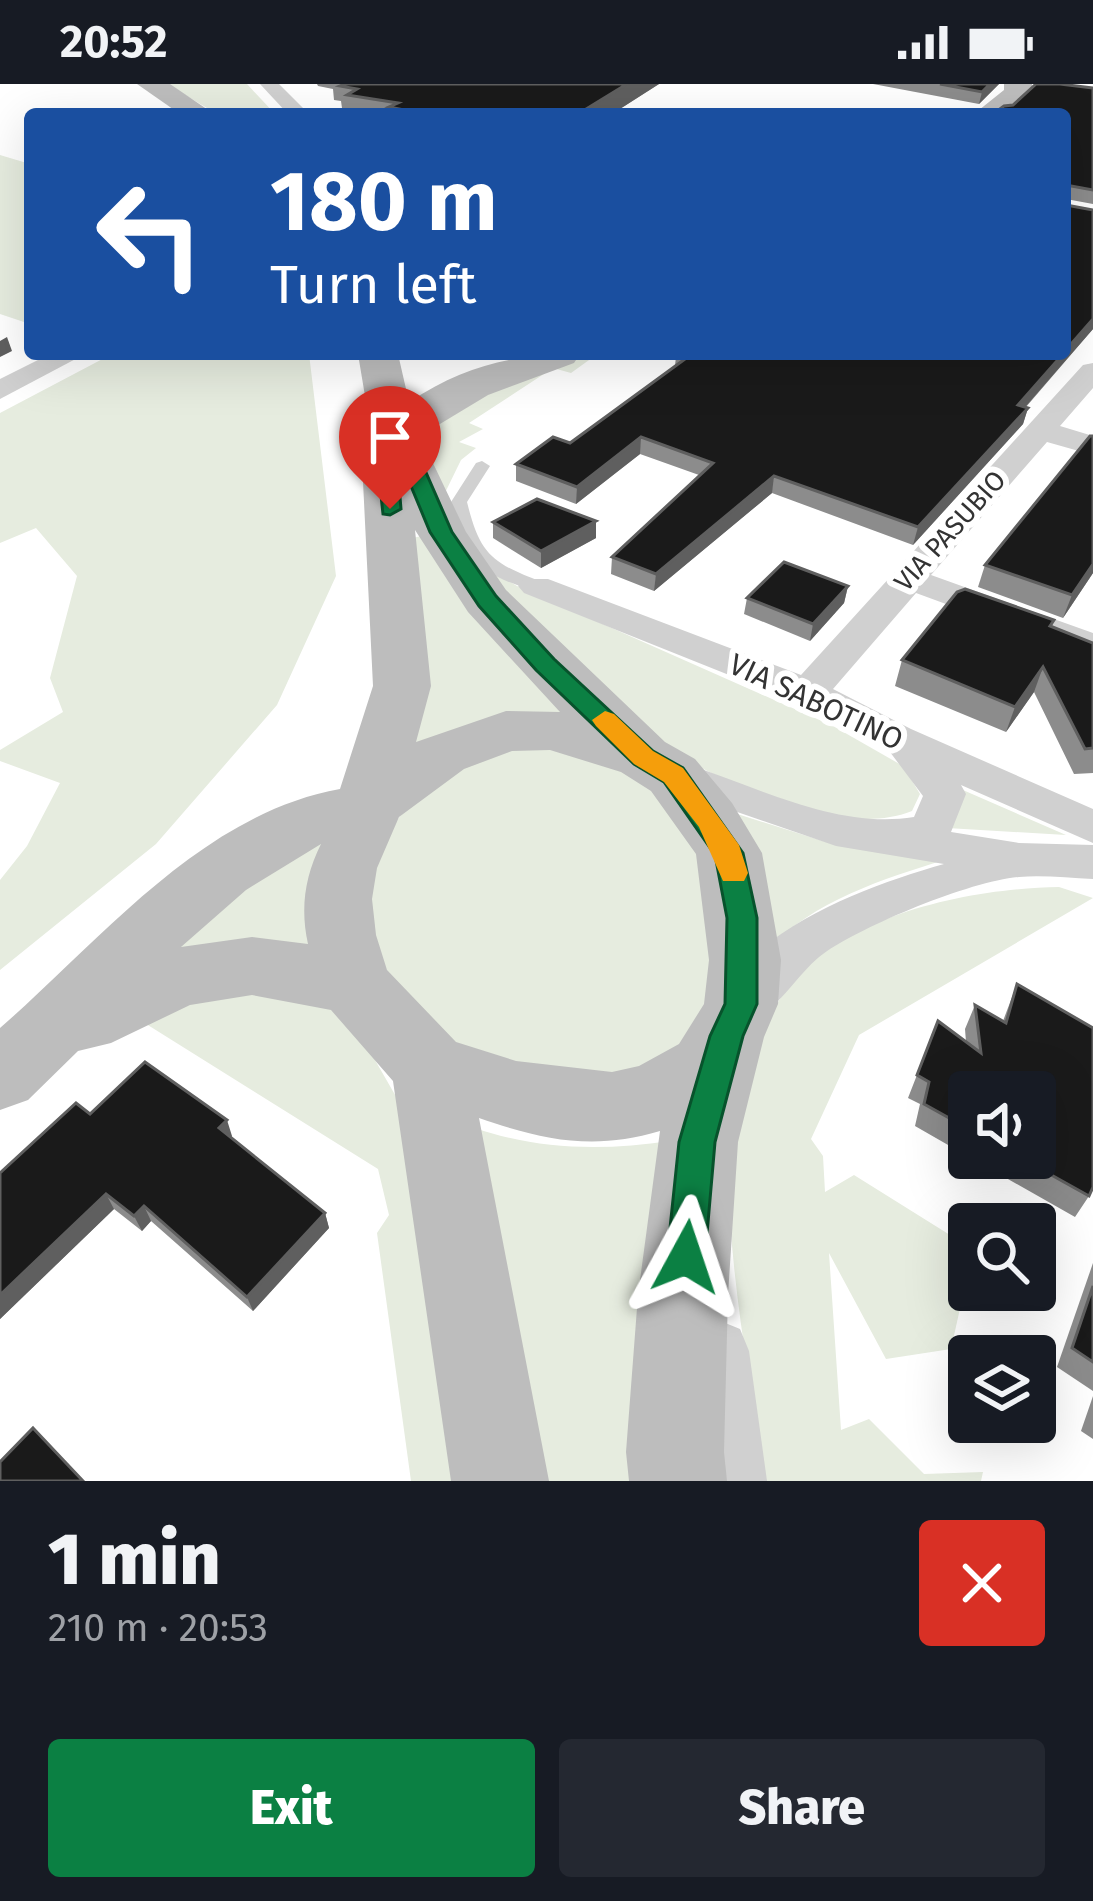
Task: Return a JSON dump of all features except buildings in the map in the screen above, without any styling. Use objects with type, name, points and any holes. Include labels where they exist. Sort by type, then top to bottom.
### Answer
[{"type":"main road","points":[[151,84],[190,108]]},
{"type":"main road","points":[[997,108],[1018,93],[1018,84]]},
{"type":"main road","points":[[492,360],[421,370],[381,369],[395,437],[404,445],[441,532],[487,601],[545,664],[658,766],[729,853],[742,918],[734,1020],[697,1142],[683,1295],[675,1452],[678,1481]]},
{"type":"main road","points":[[543,360],[457,390],[422,410],[386,449],[402,686],[371,792],[372,805],[343,868],[338,898],[341,934],[355,985],[430,1068],[516,1096],[612,1108],[656,1097],[706,1068],[734,1020]]},
{"type":"main road","points":[[17,1062],[110,969],[206,885],[323,813],[372,805],[442,754],[506,731],[552,730],[658,766]]},
{"type":"main road","points":[[17,1062],[148,988],[221,968],[281,968],[355,985]]},
{"type":"main road","points":[[430,1068],[500,1481]]},
{"type":"street","points":[[269,84],[293,108]]},
{"type":"street","points":[[0,390],[59,360]]},
{"type":"street","name":"VIA PASUBIO","points":[[808,692],[1093,371]]},
{"type":"street","points":[[1040,430],[1093,446]]},
{"type":"street","points":[[908,578],[1093,646]]},
{"type":"street","name":"VIA SABOTINO","points":[[536,586],[808,692],[897,739],[1093,827]]},
{"type":"street","points":[[882,838],[929,830],[945,794],[897,739]]},
{"type":"street","points":[[658,766],[794,820],[1019,860],[1093,862]]},
{"type":"street","points":[[734,1020],[805,941],[885,899],[1019,860]]},
{"type":"street","points":[[697,1142],[734,1481]]},
{"type":"lane","points":[[482,466],[459,502],[467,543],[491,569],[536,586]]},
{"type":"shaded area","points":[[167,84],[247,84],[269,108],[207,108]]},
{"type":"shaded area","points":[[0,155],[24,162],[24,322],[0,314]]},
{"type":"shaded area","points":[[101,360],[310,360],[336,576],[277,705],[156,844],[0,970],[0,880],[27,846],[60,783],[0,761],[0,750],[63,712],[50,678],[77,576],[36,528],[0,543],[0,413]]},
{"type":"shaded area","points":[[559,360],[589,360],[571,373],[553,368],[469,423],[483,429],[459,442],[476,448],[461,460],[441,501],[474,560],[517,586],[833,726],[903,766],[920,794],[912,811],[865,819],[802,808],[759,793],[691,763],[597,695],[514,615],[478,570],[448,523],[426,475],[415,428],[444,403]]},
{"type":"shaded area","points":[[426,535],[580,717],[400,757],[408,539]]},
{"type":"shaded area","points":[[530,745],[636,777],[660,793],[688,824],[724,955],[693,1040],[662,1065],[623,1075],[572,1078],[494,1061],[447,1038],[427,1022],[399,991],[381,957],[372,921],[372,885],[381,850],[399,817],[425,789],[460,766]]},
{"type":"shaded area","points":[[956,787],[1066,835],[947,828]]},
{"type":"shaded area","points":[[728,811],[826,842],[960,855],[839,899],[775,942]]},
{"type":"shaded area","points":[[333,822],[309,886],[306,918],[312,953],[173,953],[185,922]]},
{"type":"shaded area","points":[[1059,887],[1093,898],[859,1035],[811,1139],[823,1156],[825,1192],[854,1175],[948,1234],[948,1311],[959,1311],[954,1335],[948,1335],[948,1349],[886,1359],[829,1253],[841,1430],[869,1419],[924,1474],[983,1472],[981,1481],[764,1481],[735,1276],[729,1153],[768,1021],[791,983],[815,959],[878,922],[952,899]]},
{"type":"shaded area","points":[[274,988],[340,1013],[360,1034],[398,1100],[466,1481],[411,1481],[377,1233],[389,1215],[378,1169],[143,1022],[159,1010]]},
{"type":"shaded area","points":[[475,1128],[523,1141],[571,1146],[670,1141],[647,1481],[539,1481]]},
{"type":"slow traffic","points":[[605,720],[643,757],[674,775],[729,853],[733,873]]},
{"type":"route","points":[[390,509],[385,461],[386,449],[395,440],[404,445],[462,569],[487,601],[643,757],[674,775],[729,853],[742,918],[741,1004],[727,1036],[697,1142],[686,1257]]}]
